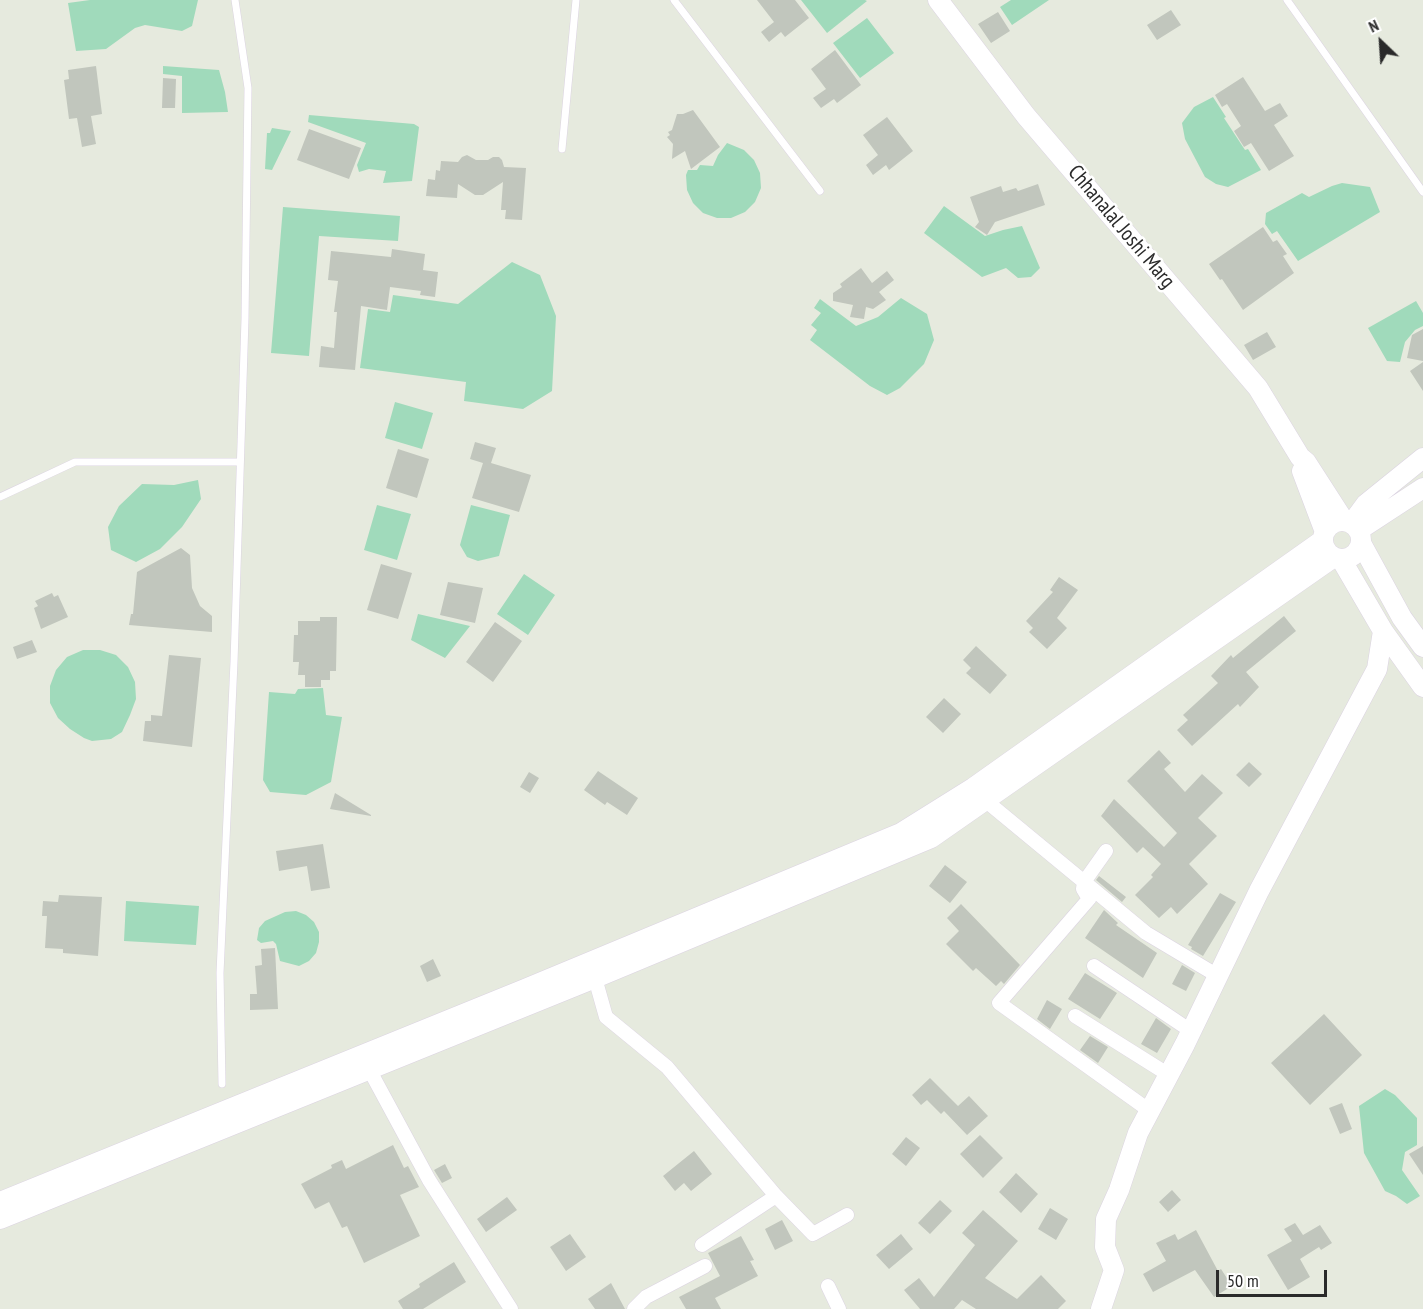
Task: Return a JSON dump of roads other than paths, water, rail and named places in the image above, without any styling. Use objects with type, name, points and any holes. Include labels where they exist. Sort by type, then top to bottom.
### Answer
[{"type":"street","name":"Chhanalal Joshi Marg","points":[[938,0],[1026,116],[1258,388],[1300,457],[1306,462],[1354,529],[1402,618],[1423,647]]},
{"type":"street","name":"Chhanalal Joshi Marg","points":[[1300,457],[1300,466],[1324,536]]},
{"type":"street","points":[[0,1202],[525,989],[901,833],[980,795],[1337,558],[1354,555],[1354,529],[1366,504],[1423,458]]},
{"type":"street","points":[[0,1219],[594,978],[931,838],[980,795],[1324,536],[1332,524],[1354,529],[1423,488]]},
{"type":"street","points":[[1324,536],[1326,550],[1337,558],[1383,631],[1423,687]]},
{"type":"street","points":[[1101,1309],[1114,1270],[1104,1246],[1106,1219],[1119,1190],[1138,1133],[1259,891],[1377,669],[1383,631]]},
{"type":"street","points":[[980,795],[1146,933],[1218,976]]},
{"type":"street","points":[[1106,851],[1084,882],[1083,889],[1089,899],[999,1003],[1150,1111]]},
{"type":"street","points":[[1094,966],[1191,1031]]},
{"type":"street","points":[[594,978],[606,1017],[667,1067],[776,1196],[813,1234],[847,1215]]},
{"type":"street","points":[[1075,1016],[1169,1075]]},
{"type":"street","points":[[369,1069],[429,1180],[511,1309]]},
{"type":"street","points":[[702,1245],[776,1196]]},
{"type":"street","points":[[634,1309],[646,1297],[705,1266]]},
{"type":"street","points":[[828,1286],[839,1309]]},
{"type":"lane","points":[[222,1084],[220,973],[234,662],[245,319],[248,88],[235,0]]},
{"type":"lane","points":[[562,149],[576,0]]},
{"type":"lane","points":[[674,0],[820,191]]},
{"type":"lane","points":[[1287,0],[1423,192]]},
{"type":"lane","points":[[0,497],[75,462],[240,462]]}]
